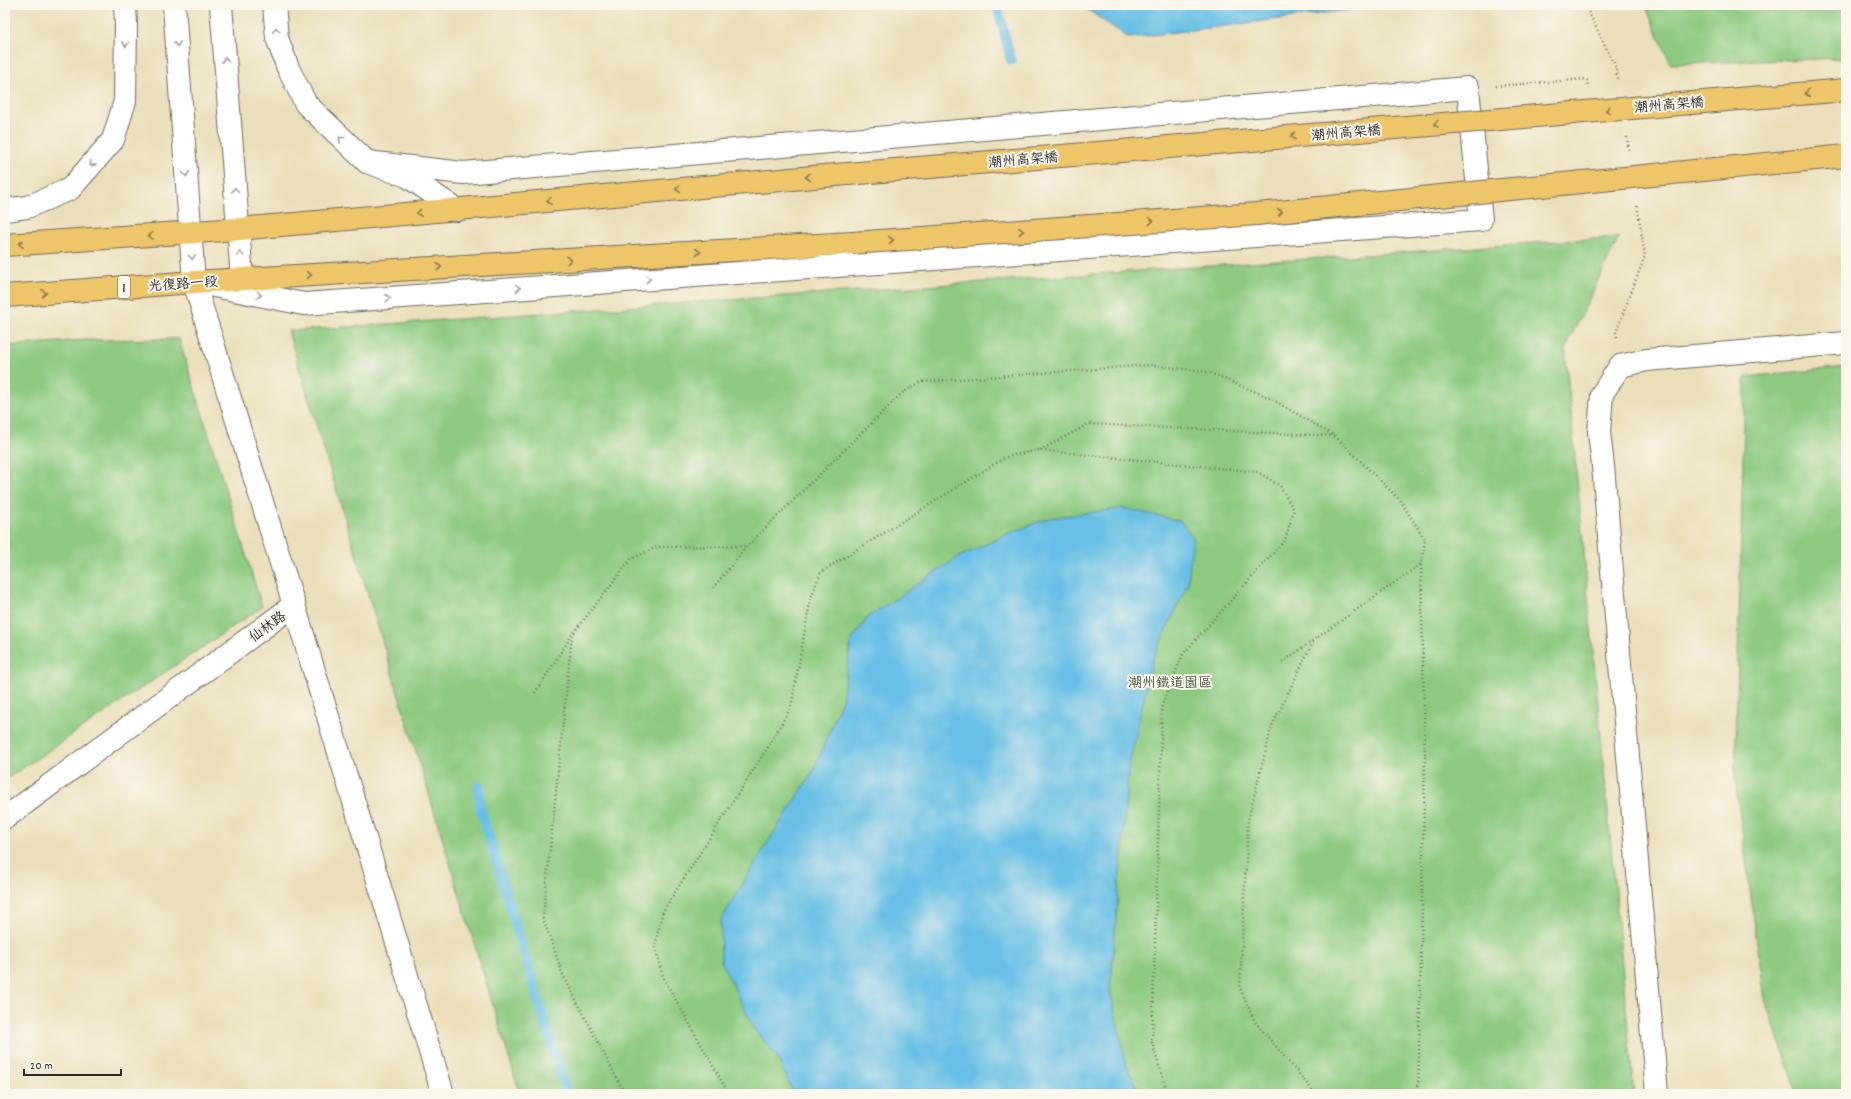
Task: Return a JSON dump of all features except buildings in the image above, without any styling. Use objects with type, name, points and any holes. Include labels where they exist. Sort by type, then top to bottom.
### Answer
[{"type":"main road","name":"潮州高架橋","points":[[5,245],[238,229],[846,174],[1846,90]]},
{"type":"main road","name":"光復路一段","points":[[5,296],[194,282],[852,243],[1257,214],[1846,156]]},
{"type":"street","points":[[5,210],[27,207],[70,189],[112,140],[125,101],[125,5]]},
{"type":"street","name":"仙林路","points":[[5,818],[294,605],[194,282],[174,5]]},
{"type":"street","points":[[221,5],[242,279]]},
{"type":"street","points":[[274,5],[277,38],[288,68],[306,104],[367,162],[407,176],[456,210]]},
{"type":"street","points":[[194,282],[304,304],[1481,220],[1468,88],[463,173],[367,162]]},
{"type":"street","points":[[1657,1094],[1605,482],[1599,432],[1602,394],[1620,366],[1640,361],[1846,343]]},
{"type":"street","points":[[294,605],[443,1094]]},
{"type":"path","points":[[1468,88],[1587,79]]},
{"type":"path","points":[[713,588],[747,546],[902,393],[921,382],[1150,366],[1208,372],[1270,398],[1336,436],[1400,500],[1425,540],[1421,564],[1425,757],[1418,1094]]},
{"type":"path","points":[[729,1094],[663,977],[655,946],[663,911],[768,747],[791,707],[811,597],[821,572],[1006,457],[1039,450],[1089,424],[1336,436]]},
{"type":"path","points":[[1039,450],[1258,472],[1280,486],[1294,510],[1285,540],[1183,654],[1162,705],[1152,1043],[1168,1094]]},
{"type":"path","points":[[535,693],[572,635],[631,559],[657,547],[747,546]]},
{"type":"path","points":[[1280,664],[1421,564]]},
{"type":"path","points":[[572,635],[543,918],[563,975],[625,1094]]},
{"type":"path","points":[[1313,642],[1272,726],[1248,820],[1240,988],[1255,1022],[1316,1094]]},
{"type":"green space","points":[[1645,5],[1846,5],[1846,58],[1671,64]]},
{"type":"green space","name":"潮州鐵道園區","points":[[1619,237],[1565,349],[1634,1094],[520,1094],[288,331]]},
{"type":"green space","points":[[179,339],[262,607],[5,780],[5,346],[85,340]]},
{"type":"green space","points":[[1846,367],[1846,1094],[1797,1094],[1765,1000],[1735,780],[1745,377]]},
{"type":"water","points":[[1081,5],[1389,5],[1129,38]]},
{"type":"water","points":[[1124,508],[1180,521],[1193,537],[1188,583],[1153,658],[1129,765],[1110,990],[1127,1067],[1141,1094],[950,1094],[932,1090],[920,1094],[794,1094],[777,1057],[754,1029],[721,961],[721,920],[761,853],[813,772],[842,700],[851,641],[868,617],[957,558],[1007,534],[1049,518]]},
{"type":"waterway","points":[[997,5],[1011,60]]},
{"type":"waterway","points":[[479,786],[480,807],[567,1094]]}]
